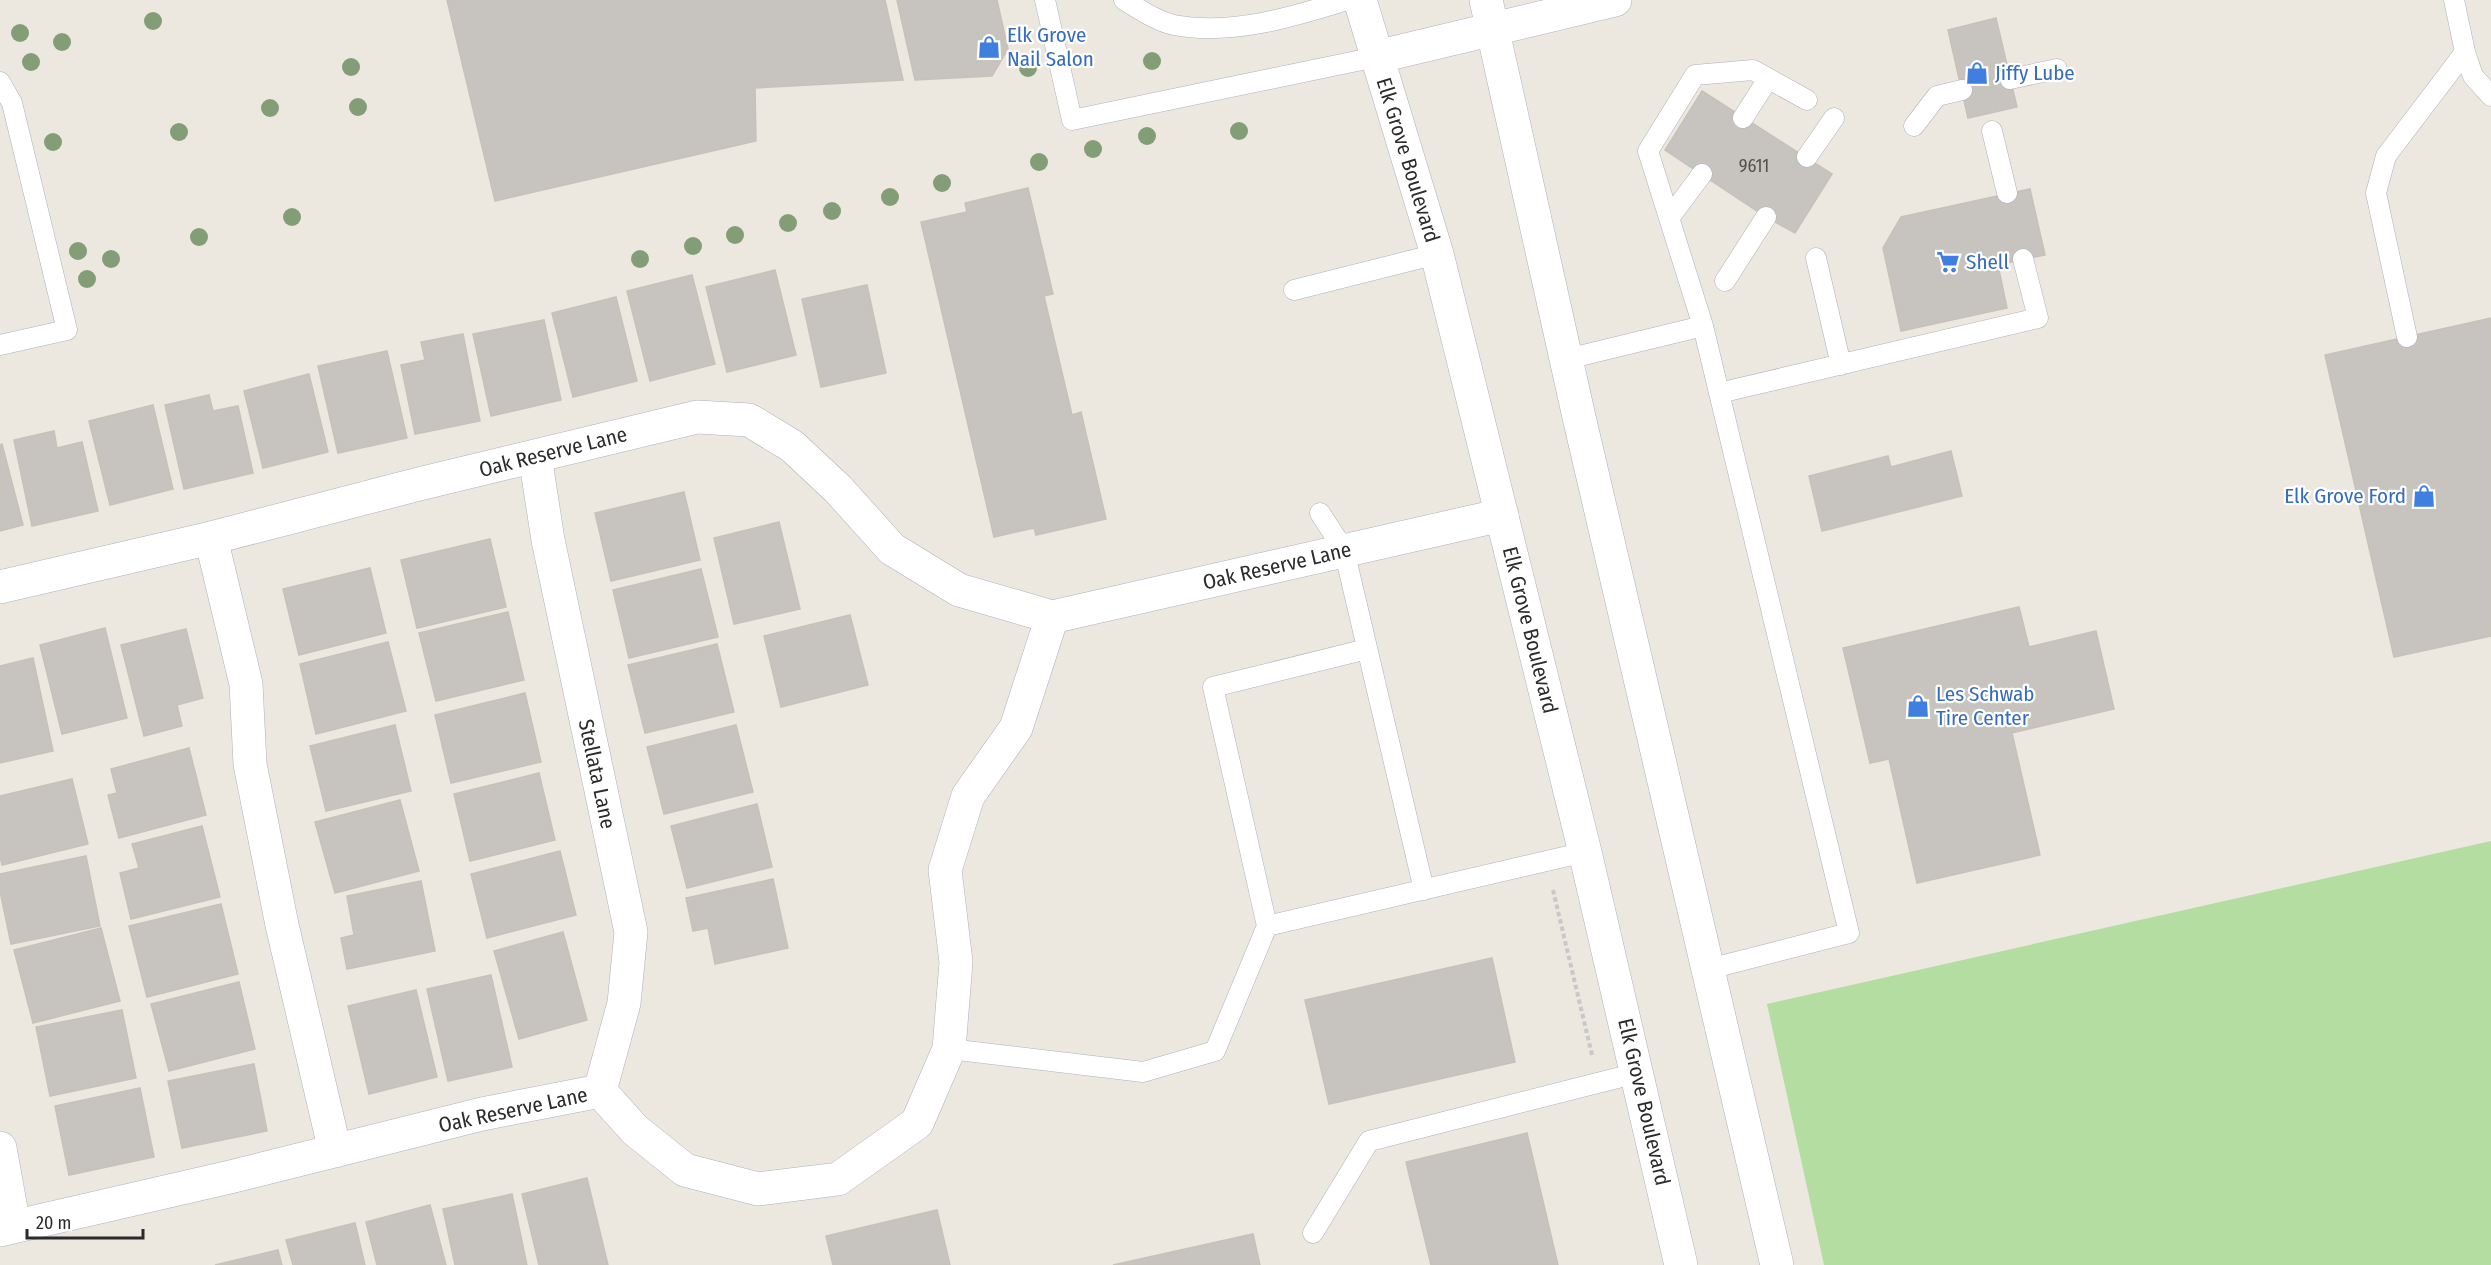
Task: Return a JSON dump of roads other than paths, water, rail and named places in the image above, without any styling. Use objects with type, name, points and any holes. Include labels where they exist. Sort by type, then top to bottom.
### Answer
[{"type":"street","name":"Elk Grove Boulevard","points":[[1360,0],[1437,254],[1586,852],[1681,1265]]},
{"type":"street","points":[[1376,57],[1490,15],[1615,0]]},
{"type":"street","points":[[1490,15],[1567,359],[1777,1265]]},
{"type":"street","name":"Oak Reserve Lane","points":[[0,587],[211,538],[697,417],[749,420],[792,446],[838,489],[892,549],[959,590],[1052,617],[1502,515]]},
{"type":"street","name":"Stellata Lane","points":[[535,456],[548,540],[631,932],[624,1003],[600,1091]]},
{"type":"street","points":[[211,538],[246,684],[250,764],[282,925],[335,1151]]},
{"type":"street","name":"Oak Reserve Lane","points":[[7,1228],[482,1114],[600,1091],[636,1130],[685,1170],[758,1189],[838,1179],[917,1124],[949,1049],[956,962],[945,870],[968,796],[1016,728],[1052,617]]},
{"type":"street","points":[[0,1148],[7,1228]]},
{"type":"lane","points":[[1045,0],[1072,120],[1376,57]]},
{"type":"lane","points":[[1124,0],[1172,25],[1214,29],[1310,12],[1347,0]]},
{"type":"lane","points":[[2454,0],[2464,52],[2473,76],[2491,96]]},
{"type":"lane","points":[[2407,337],[2376,193],[2386,156],[2464,52]]},
{"type":"lane","points":[[2010,79],[2057,69]]},
{"type":"lane","points":[[1709,969],[1849,933],[1703,326],[1648,151],[1695,75],[1752,70],[1807,100]]},
{"type":"lane","points":[[1743,118],[1768,79]]},
{"type":"lane","points":[[0,82],[12,103],[67,330],[0,345]]},
{"type":"lane","points":[[1914,126],[1937,96],[1962,90]]},
{"type":"lane","points":[[1807,157],[1834,118]]},
{"type":"lane","points":[[1992,131],[2007,194]]},
{"type":"lane","points":[[1670,217],[1702,174]]},
{"type":"lane","points":[[1725,281],[1766,217]]},
{"type":"lane","points":[[1294,290],[1437,254]]},
{"type":"lane","points":[[1816,258],[1841,364]]},
{"type":"lane","points":[[1719,393],[2038,318],[2023,260]]},
{"type":"lane","points":[[1567,359],[1703,326]]},
{"type":"lane","points":[[1320,513],[1344,550],[1424,890]]},
{"type":"lane","points":[[949,1049],[1143,1072],[1215,1050],[1267,926],[1213,687],[1367,649]]},
{"type":"lane","points":[[1267,926],[1586,852]]},
{"type":"lane","points":[[1313,1233],[1369,1141],[1637,1073]]},
{"type":"place","name":"Elk Grove Nail Salon","points":[[989,47]]},
{"type":"place","name":"Jiffy Lube","points":[[1977,73]]},
{"type":"place","name":"Shell","points":[[1948,262]]},
{"type":"place","name":"Elk Grove Ford","points":[[2424,496]]},
{"type":"place","name":"Les Schwab Tire Center","points":[[1918,706]]}]
